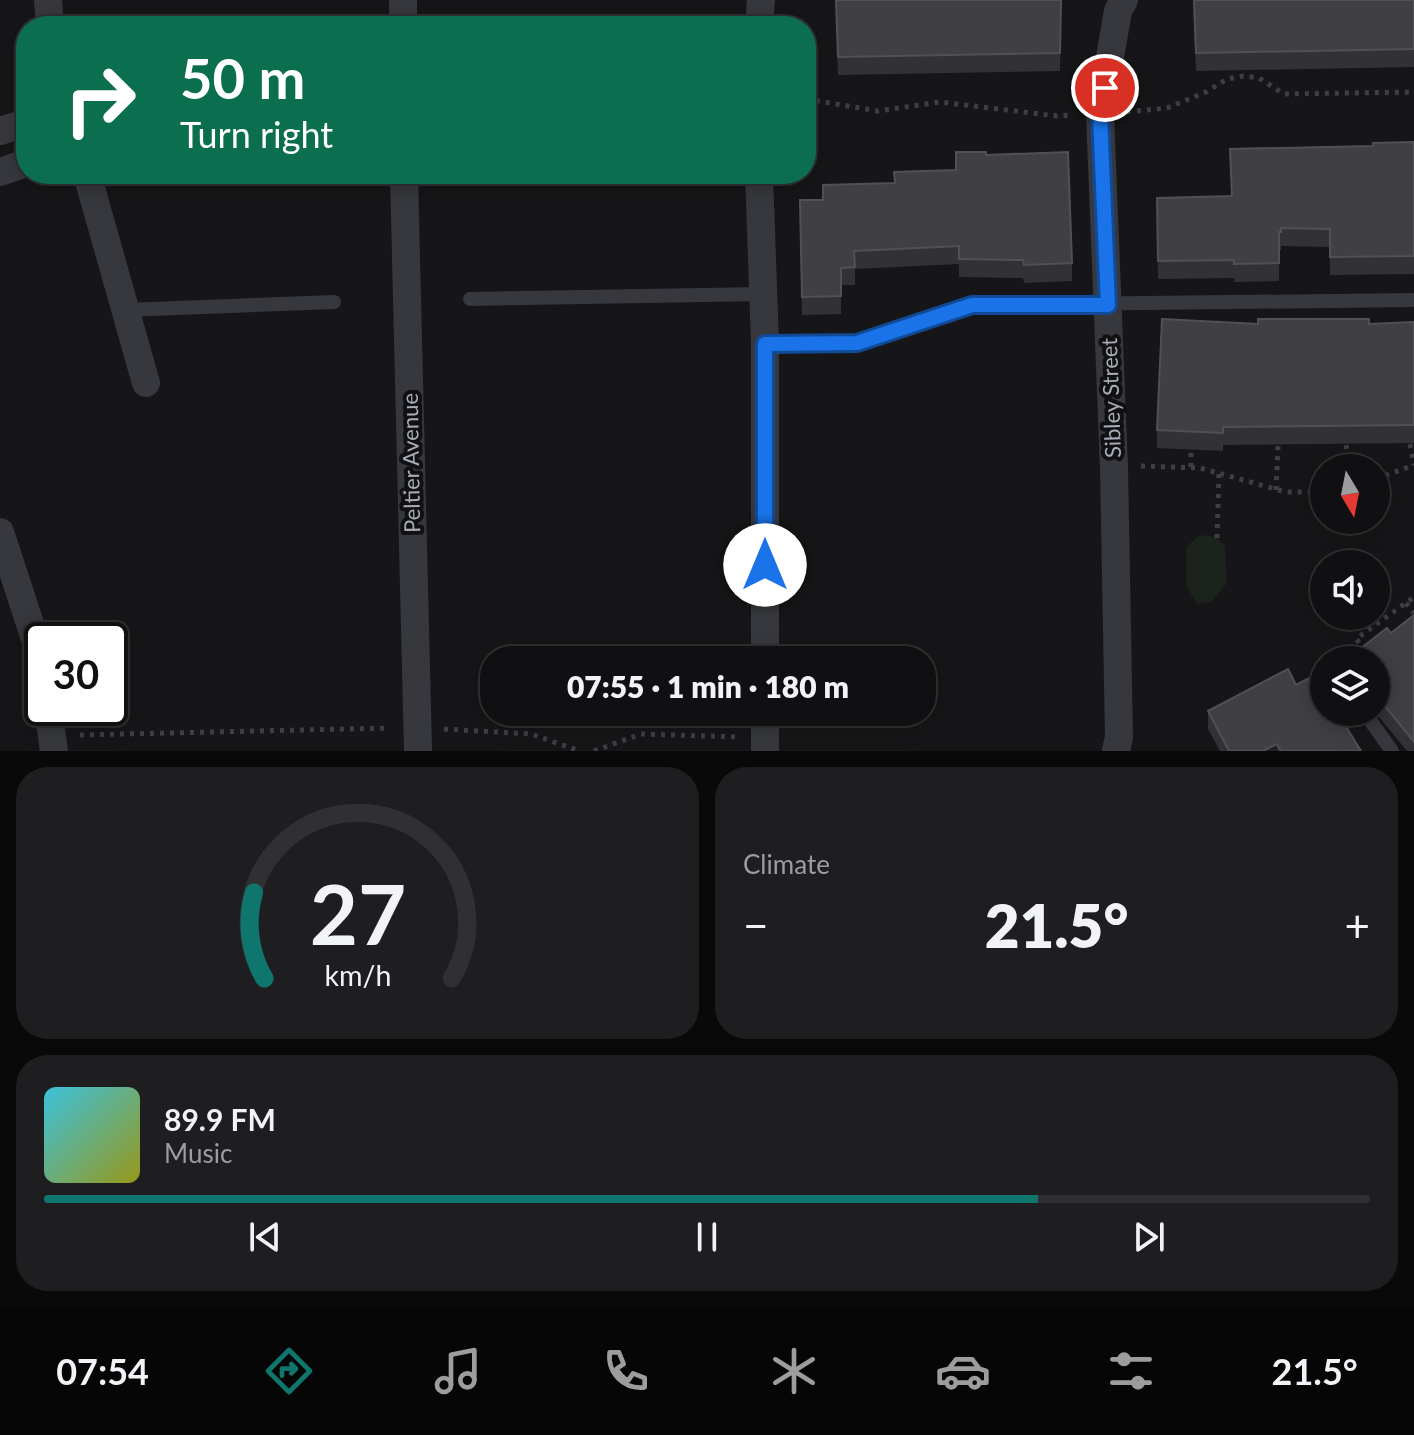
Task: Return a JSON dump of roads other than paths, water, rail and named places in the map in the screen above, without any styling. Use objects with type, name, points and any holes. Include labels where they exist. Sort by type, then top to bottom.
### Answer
[{"type":"street","name":"Sibley Street","points":[[1116,751],[1119,737],[1114,468],[1100,114],[1118,11],[1124,0]]},
{"type":"street","points":[[90,184],[146,383]]},
{"type":"street","name":"Peltier Avenue","points":[[404,184],[418,740]]},
{"type":"street","points":[[759,184],[765,344],[765,646]]},
{"type":"street","points":[[0,532],[29,622]]},
{"type":"lane","points":[[470,299],[763,294]]},
{"type":"lane","points":[[765,344],[857,343],[972,305],[1414,300]]},
{"type":"lane","points":[[125,310],[334,302]]},
{"type":"lane","points":[[1374,726],[1392,751]]}]
